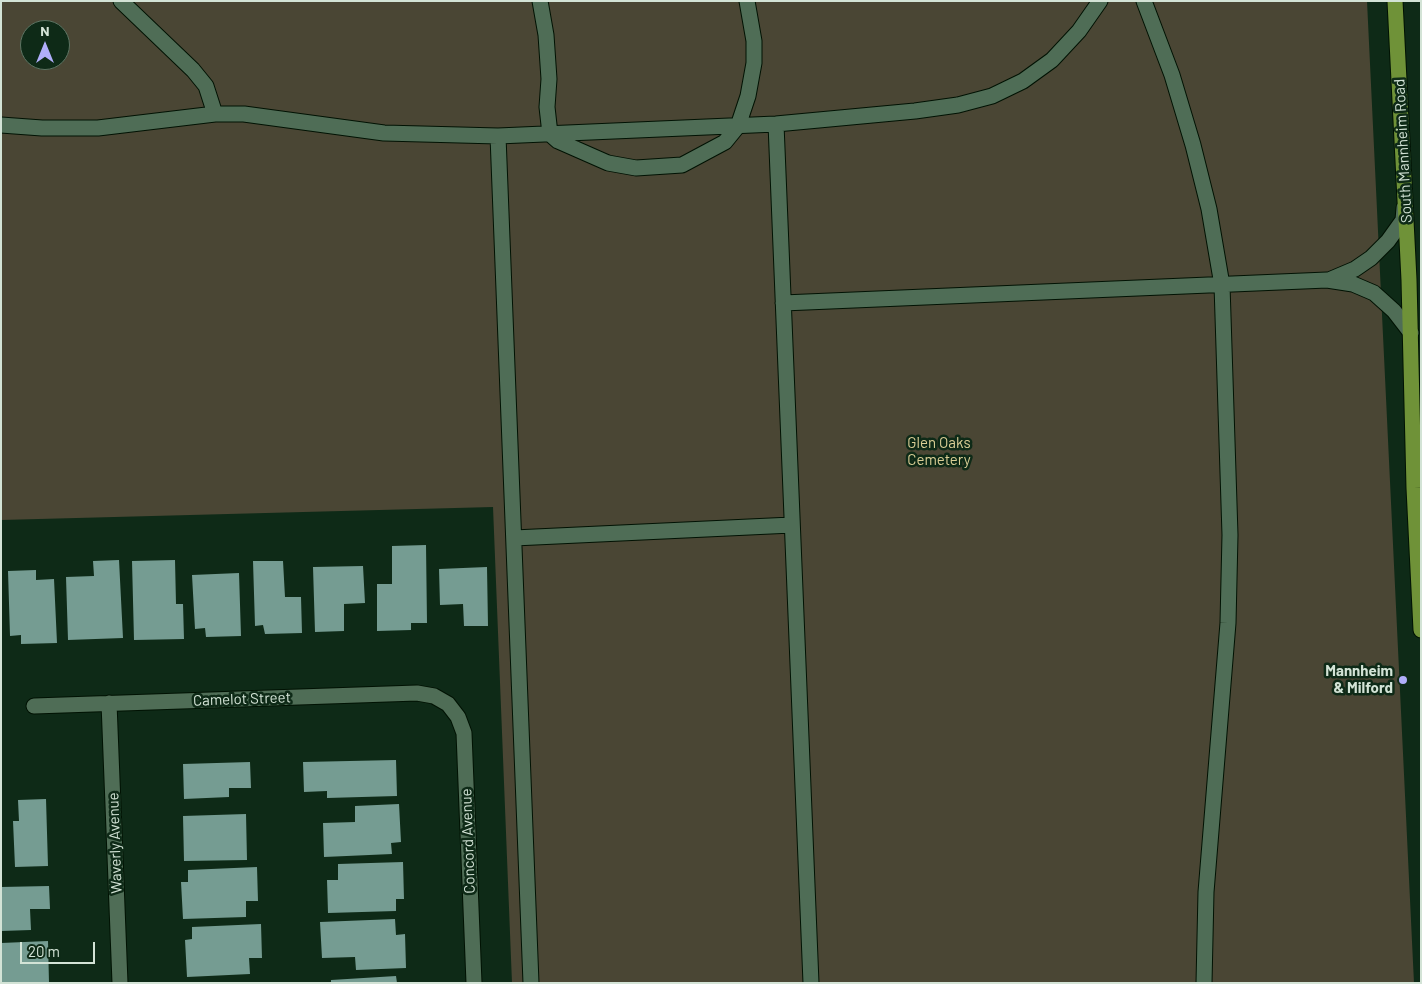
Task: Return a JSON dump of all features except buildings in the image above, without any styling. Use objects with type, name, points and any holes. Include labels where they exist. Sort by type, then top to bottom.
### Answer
[{"type":"main road","name":"South Mannheim Road","points":[[1395,1],[1405,200],[1415,280],[1411,333],[1414,488],[1421,630]]},
{"type":"street","points":[[121,1],[193,70],[206,86],[215,114]]},
{"type":"street","points":[[540,1],[546,35],[547,107],[550,134],[558,141],[608,163],[655,168],[682,165],[702,156],[725,142],[738,126],[748,96],[754,63],[754,41],[746,1]]},
{"type":"street","points":[[1,125],[42,128],[98,128],[215,114],[244,114],[384,133],[498,136],[776,124],[923,110],[958,105],[992,96],[1023,81],[1052,60],[1079,31],[1100,1]]},
{"type":"street","points":[[1144,1],[1172,75],[1193,145],[1209,209],[1222,285],[1230,535],[1228,613],[1206,892],[1204,983]]},
{"type":"street","points":[[776,124],[811,983]]},
{"type":"street","points":[[498,136],[531,983]]},
{"type":"street","points":[[1327,280],[1355,269],[1371,258],[1388,241],[1403,220],[1405,200]]},
{"type":"street","points":[[783,303],[1327,280],[1353,284],[1374,293],[1394,311],[1411,333]]},
{"type":"street","points":[[514,538],[792,525]]},
{"type":"street","name":"Camelot Street","points":[[34,706],[417,693],[434,696],[448,704]]},
{"type":"street","name":"Waverly Avenue","points":[[109,703],[120,983]]},
{"type":"street","name":"Concord Avenue","points":[[448,704],[458,717],[464,733],[474,983]]},
{"type":"green space","name":"Glen Oaks Cemetery","points":[[1,1],[1367,1],[1414,983],[512,983],[493,507],[1,520]]},
{"type":"place","name":"Mannheim & Milford","points":[[1403,680]]}]
